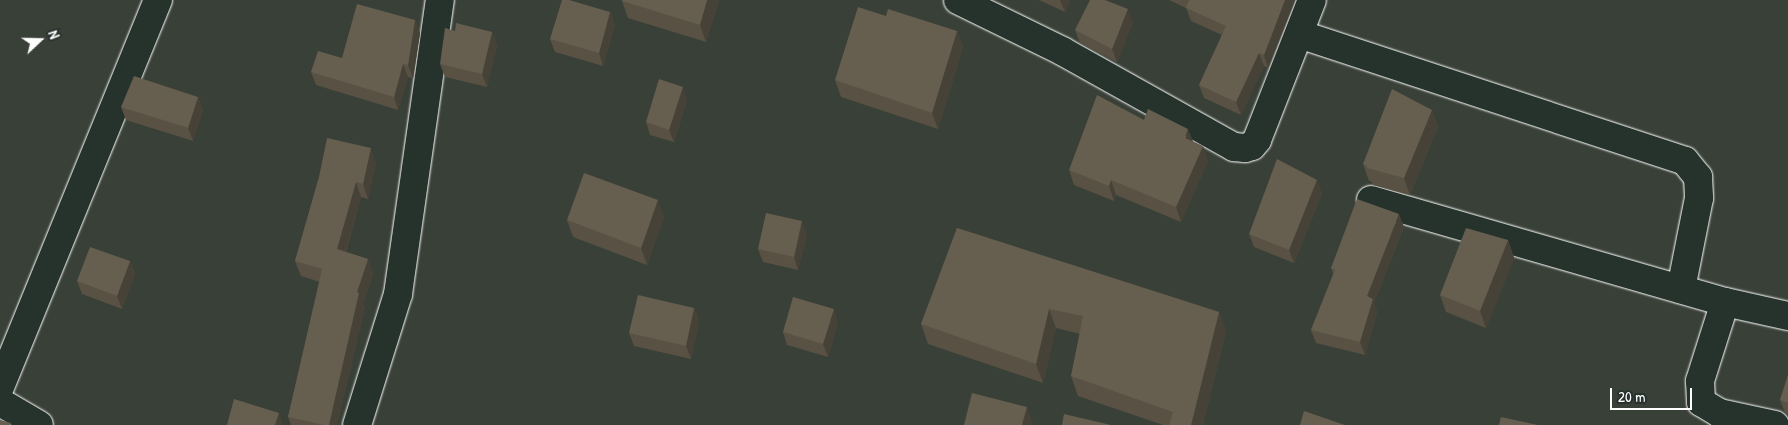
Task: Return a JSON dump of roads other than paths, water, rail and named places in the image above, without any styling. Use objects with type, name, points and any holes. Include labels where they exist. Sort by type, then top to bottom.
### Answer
[{"type":"street","points":[[0,387],[158,0]]},
{"type":"street","points":[[357,425],[398,294],[440,0]]},
{"type":"street","points":[[958,0],[1062,51],[1234,147],[1245,148],[1252,146],[1257,140],[1312,0]]},
{"type":"street","points":[[1299,34],[1685,160],[1698,177],[1699,198],[1680,289]]},
{"type":"street","points":[[1371,200],[1725,302],[1788,316]]},
{"type":"street","points":[[1725,302],[1700,381],[1701,402],[1719,413],[1774,425]]},
{"type":"street","points":[[0,402],[38,425]]}]
